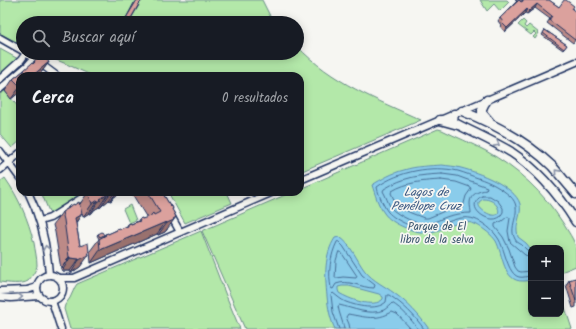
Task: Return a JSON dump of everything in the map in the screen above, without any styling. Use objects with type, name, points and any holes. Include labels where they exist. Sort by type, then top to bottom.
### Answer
[{"type":"main road","points":[[487,100],[482,106],[482,114],[492,124]]},
{"type":"main road","points":[[462,127],[460,122],[461,116],[466,112],[492,124],[520,140],[552,166],[576,194]]},
{"type":"main road","points":[[454,114],[454,121],[462,127]]},
{"type":"main road","points":[[440,120],[462,127],[482,136],[511,152],[549,185],[576,222]]},
{"type":"street","points":[[0,38],[16,47]]},
{"type":"street","points":[[20,72],[32,60]]},
{"type":"street","points":[[37,60],[52,72]]},
{"type":"street","points":[[0,79],[20,61],[27,66]]},
{"type":"street","points":[[304,178],[454,114],[466,112],[487,100],[576,62]]},
{"type":"street","points":[[0,89],[16,75]]},
{"type":"street","points":[[0,152],[16,173]]},
{"type":"street","points":[[0,170],[16,157]]},
{"type":"street","points":[[30,196],[40,221],[46,248],[49,274]]},
{"type":"street","points":[[40,221],[50,218],[85,196]]},
{"type":"street","points":[[64,288],[60,278],[49,274],[41,278],[38,282],[37,292],[44,300],[57,300],[61,296],[64,288],[74,278],[264,196]]},
{"type":"street","points":[[167,209],[180,232]]},
{"type":"street","points":[[60,278],[74,278]]},
{"type":"street","points":[[0,290],[27,290],[37,287]]},
{"type":"street","points":[[0,297],[11,298],[40,296]]},
{"type":"street","points":[[52,301],[61,329]]},
{"type":"green space","points":[[0,0],[262,0],[270,16],[16,16],[16,42],[0,34]]},
{"type":"green space","points":[[480,0],[507,0],[509,2],[500,11],[494,4],[487,11]]},
{"type":"green space","points":[[523,20],[526,23],[524,26],[526,28],[529,25],[539,33],[535,39],[533,37],[536,34],[534,32],[531,35],[518,25]]},
{"type":"green space","points":[[0,49],[16,58],[16,60],[20,60],[0,76]]},
{"type":"green space","points":[[304,53],[325,70],[355,89],[421,120],[304,170],[304,72],[84,72],[56,60],[304,60]]},
{"type":"green space","points":[[3,89],[16,104],[16,144],[12,148],[0,134],[0,91]]},
{"type":"green space","name":"Parque de El libro de la selva","points":[[438,129],[480,148],[508,165],[529,182],[556,212],[573,239],[576,248],[576,266],[564,271],[564,245],[528,245],[528,317],[564,317],[564,304],[572,329],[245,329],[202,231],[283,196],[304,196],[304,187]]},
{"type":"green space","points":[[5,178],[15,193],[26,217],[34,243],[37,267],[28,281],[22,283],[0,282],[0,182]]},
{"type":"green space","points":[[43,196],[79,196],[50,214]]},
{"type":"green space","points":[[170,196],[229,196],[232,203],[185,223]]},
{"type":"green space","points":[[130,205],[136,220],[129,223],[123,209]]},
{"type":"green space","points":[[201,231],[240,329],[70,329],[64,309],[77,284]]},
{"type":"water","name":"Lagos de Penélope Cruz","points":[[442,165],[459,167],[495,181],[511,191],[517,197],[520,204],[520,215],[517,224],[518,237],[528,245],[528,280],[516,280],[511,277],[505,266],[496,241],[488,232],[477,225],[465,222],[454,224],[437,231],[419,232],[405,228],[387,217],[378,203],[372,185],[387,176],[418,167]],"holes":[[[483,199],[494,203],[499,210],[496,215],[491,215],[479,207],[479,202]]]},
{"type":"water","points":[[339,237],[343,239],[368,275],[404,301],[429,329],[335,329],[329,309],[326,288],[326,266],[329,251],[335,238]],"holes":[[[349,286],[379,294],[383,297],[383,299],[379,302],[368,303],[349,298],[339,293],[338,287]]]},
{"type":"building","points":[[137,0],[143,0],[132,16],[127,16]]},
{"type":"building","points":[[519,0],[521,2],[523,1],[522,0],[549,0],[559,7],[564,0],[566,0],[574,6],[572,9],[576,12],[575,40],[549,20],[552,16],[537,4],[529,11],[527,9],[507,28],[502,23],[503,22],[500,18]]},
{"type":"building","points":[[545,30],[567,45],[564,49],[543,33]]},
{"type":"building","points":[[47,60],[49,62],[37,72],[22,72],[25,71],[24,70],[32,63],[33,64],[35,62],[34,61]]},
{"type":"building","points":[[89,196],[105,196],[98,202],[98,200],[92,204]]},
{"type":"building","points":[[150,196],[164,196],[173,208],[172,209],[176,217],[173,219],[174,220],[100,250],[99,239],[106,235],[105,234],[128,226],[128,224],[140,221],[139,219],[151,216],[153,213],[154,215],[160,212]]},
{"type":"building","points":[[79,202],[82,214],[75,218],[80,246],[88,243],[89,255],[79,260],[69,257],[62,212],[69,208],[68,207]]},
{"type":"building","points":[[102,232],[104,235],[100,237],[98,234]]},
{"type":"building","points":[[576,278],[576,301],[569,280]]}]
